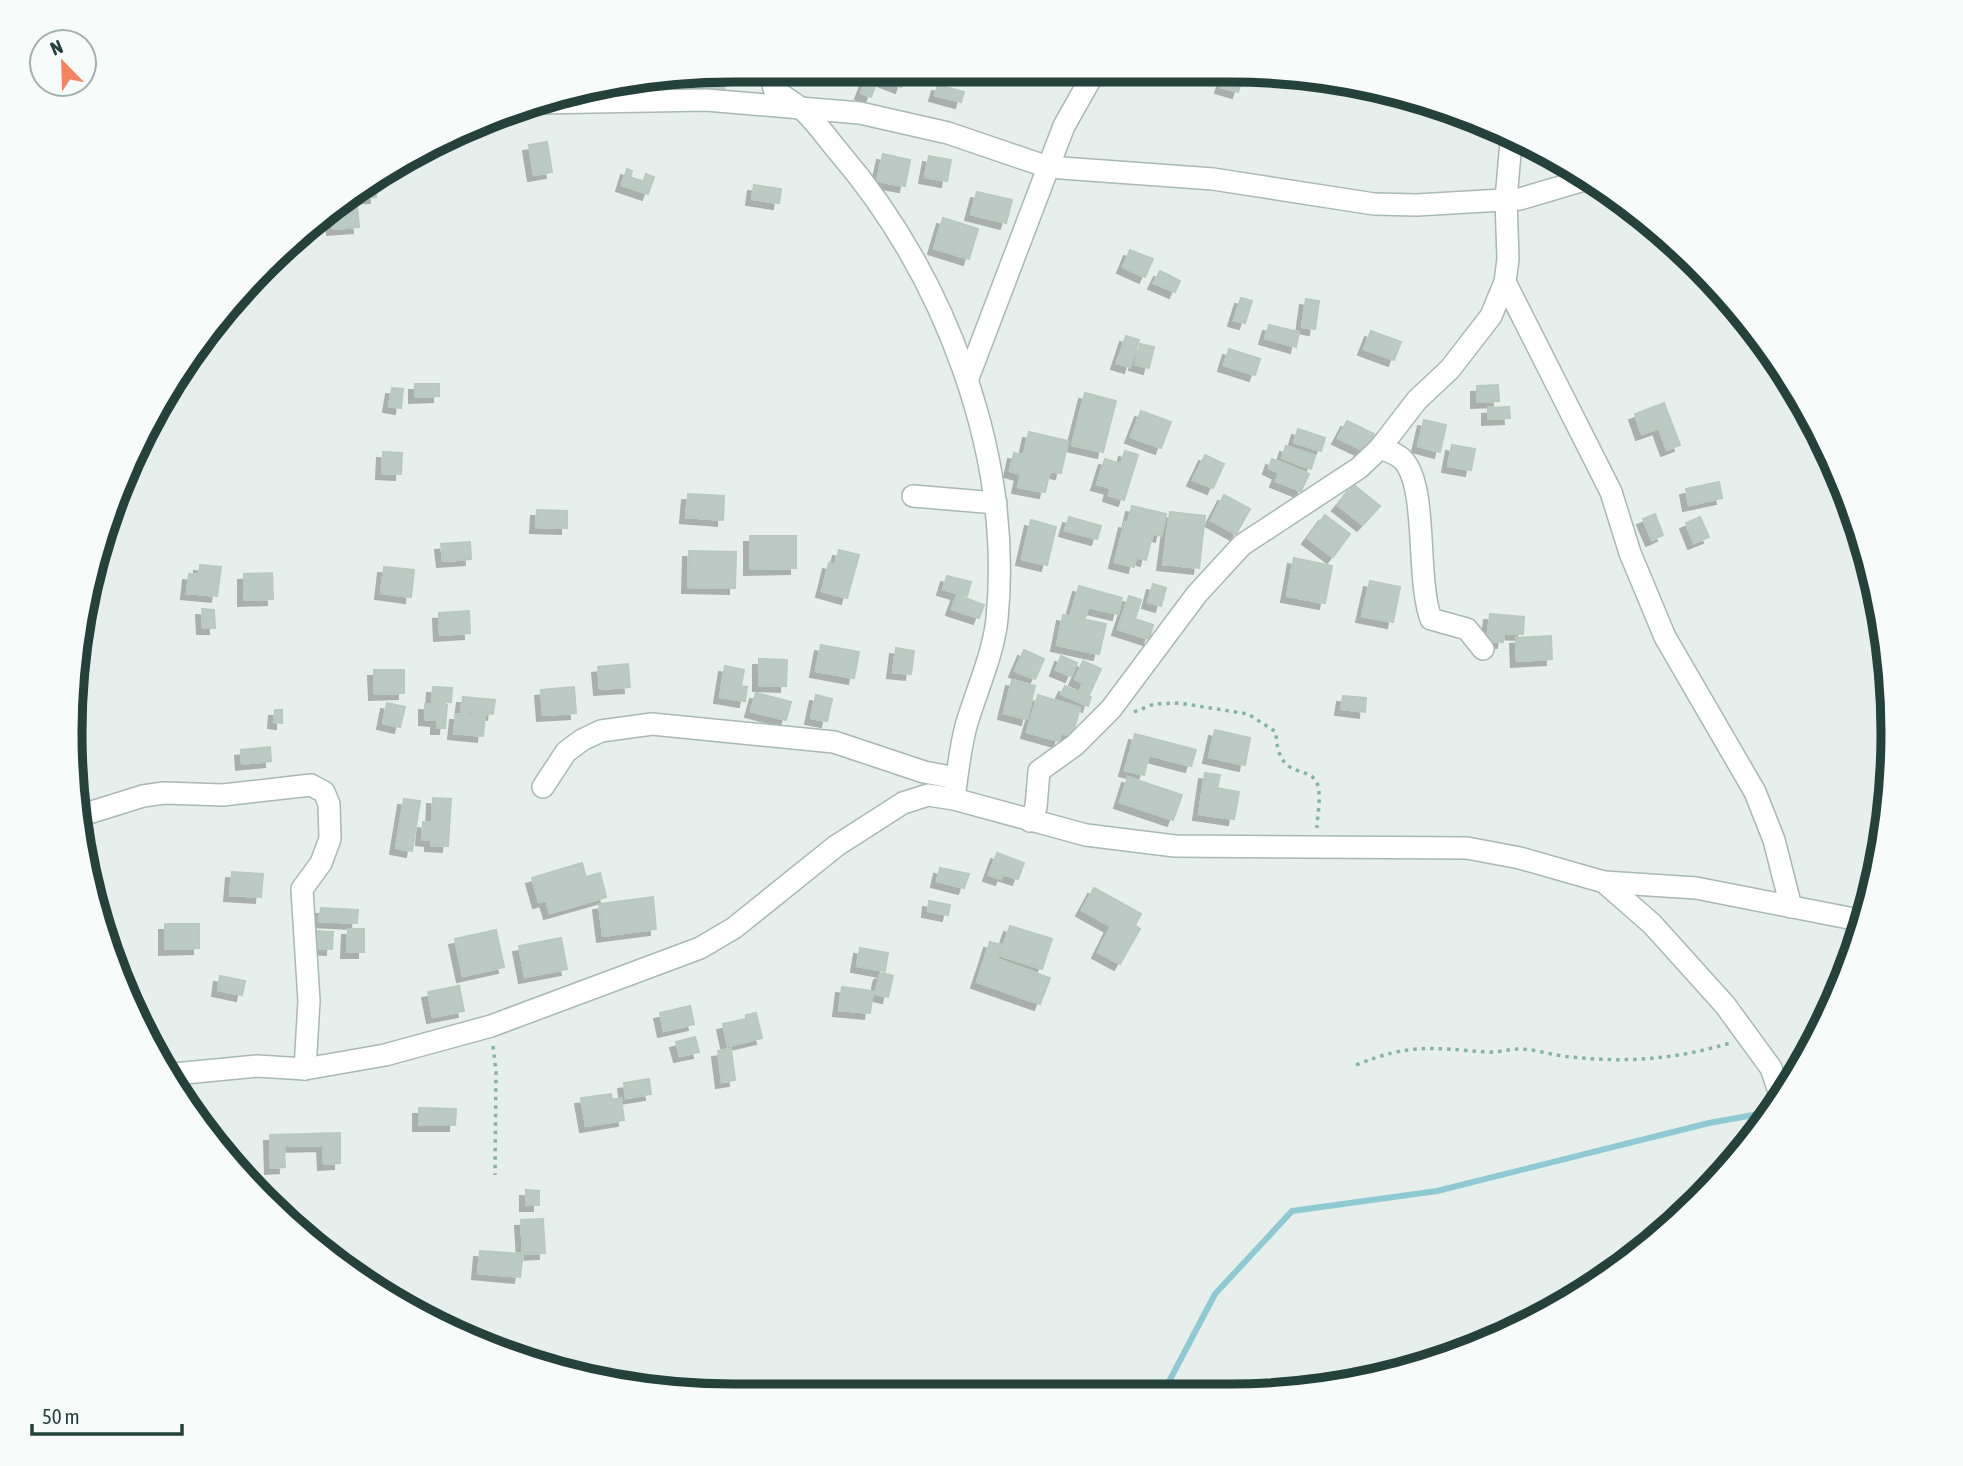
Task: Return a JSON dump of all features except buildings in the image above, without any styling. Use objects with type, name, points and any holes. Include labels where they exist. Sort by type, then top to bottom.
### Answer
[{"type":"street","points":[[772,82],[774,89],[803,110],[881,208],[940,311],[968,378],[996,503],[1001,575],[997,624],[966,726],[955,788]]},
{"type":"street","points":[[968,378],[1064,126],[1088,82]]},
{"type":"street","points":[[572,102],[706,100],[882,116],[948,133],[1048,167],[1213,179],[1374,204],[1417,205],[1506,199],[1537,195],[1577,182]]},
{"type":"street","points":[[1030,821],[1036,807],[1039,771],[1075,745],[1111,709],[1197,594],[1242,545],[1359,468],[1380,448],[1399,421],[1450,369],[1486,324],[1498,305],[1505,282],[1509,242],[1506,199],[1511,146]]},
{"type":"street","points":[[1505,282],[1611,492],[1630,553],[1665,638],[1755,792],[1774,840],[1791,906]]},
{"type":"street","points":[[1380,448],[1402,458],[1415,482],[1423,571],[1431,619],[1467,629],[1483,649]]},
{"type":"street","points":[[912,496],[996,503]]},
{"type":"street","points":[[544,787],[566,752],[601,731],[652,724],[834,742],[924,772],[1030,821],[1086,835],[1175,846],[1467,848],[1520,858],[1604,882],[1696,888],[1853,919]]},
{"type":"street","points":[[88,813],[143,796],[164,793],[223,795],[311,785],[324,792],[329,804],[330,839],[321,863],[302,889],[309,1001],[305,1069]]},
{"type":"street","points":[[179,1074],[257,1066],[305,1069],[385,1055],[491,1026],[700,948],[734,928],[836,846],[903,803],[955,788]]},
{"type":"street","points":[[1604,882],[1652,924],[1725,1005],[1771,1068],[1777,1085]]},
{"type":"path","points":[[1111,709],[1133,713],[1154,704],[1179,702],[1248,714],[1260,720],[1276,732],[1282,761],[1291,771],[1312,777],[1317,784],[1316,847]]},
{"type":"path","points":[[491,1026],[496,1071],[495,1175]]},
{"type":"path","points":[[1356,1066],[1386,1053],[1416,1047],[1489,1052],[1520,1049],[1603,1060],[1665,1058],[1705,1051],[1749,1037]]},
{"type":"waterway","points":[[1168,1384],[1215,1294],[1292,1211],[1437,1191],[1709,1123],[1757,1114]]}]
